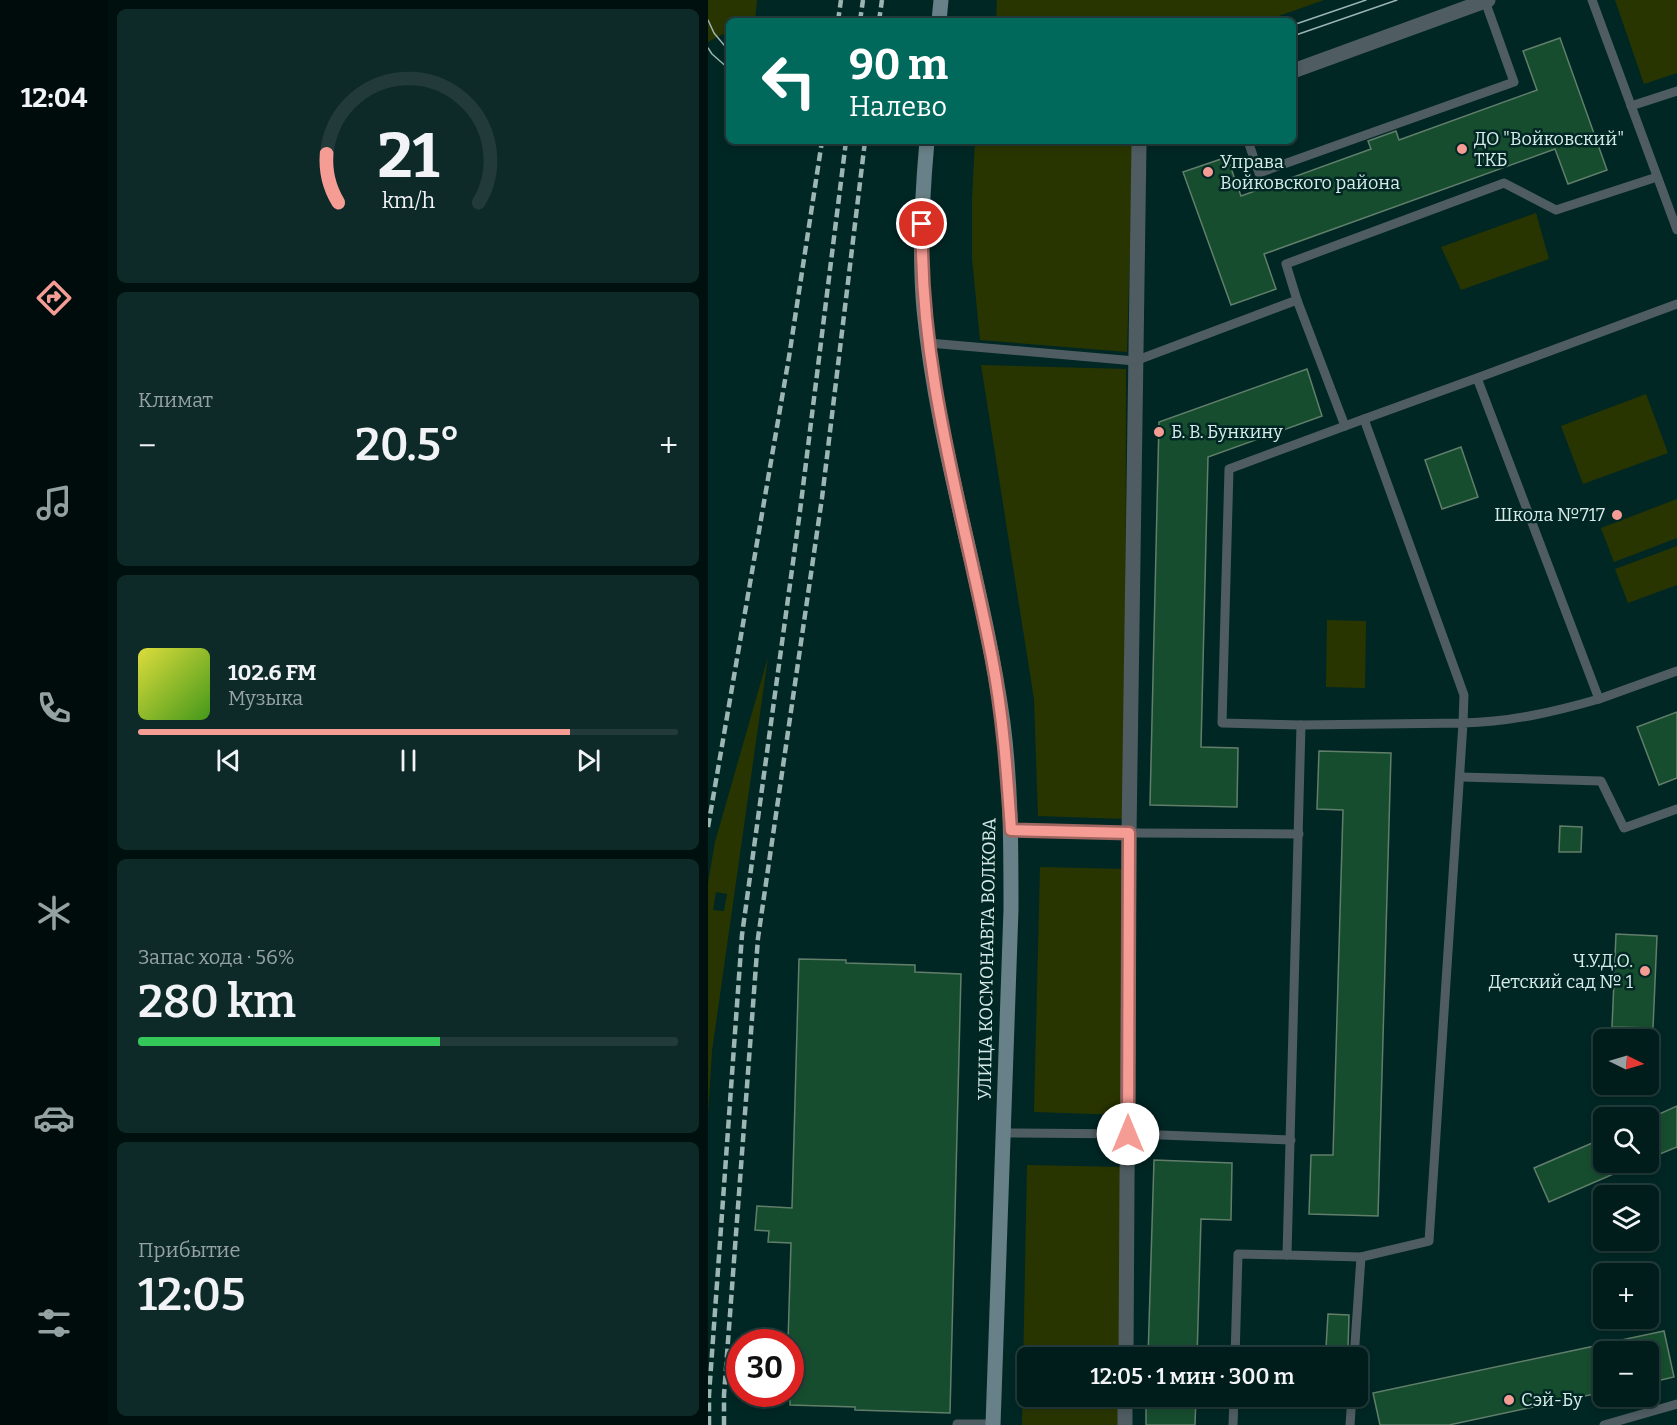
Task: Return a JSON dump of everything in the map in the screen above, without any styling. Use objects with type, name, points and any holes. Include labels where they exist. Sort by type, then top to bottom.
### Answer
[{"type":"main road","points":[[939,18],[941,0]]},
{"type":"main road","name":"УЛИЦА КОСМОНАВТА ВОЛКОВА","points":[[927,144],[922,239],[924,308],[947,452],[992,658],[1003,724],[1011,830],[1011,909],[993,1425]]},
{"type":"street","points":[[1296,70],[1487,1]]},
{"type":"street","points":[[1126,1347],[1129,833],[1140,144]]},
{"type":"street","points":[[1125,1407],[1125,1425]]},
{"type":"lane","points":[[1592,0],[1676,227]]},
{"type":"lane","points":[[1249,144],[1259,173],[1514,82],[1487,1]]},
{"type":"lane","points":[[1631,106],[1677,91]]},
{"type":"lane","points":[[1345,426],[1297,300],[1286,264],[1504,183],[1556,210],[1657,177]]},
{"type":"lane","points":[[929,343],[1135,361],[1297,300]]},
{"type":"lane","points":[[1677,304],[1228,469],[1222,723],[1301,725],[1463,723],[1507,720],[1558,711],[1677,671]]},
{"type":"lane","points":[[1477,378],[1599,699]]},
{"type":"lane","points":[[1235,1347],[1238,1254],[1361,1257],[1429,1240],[1464,695],[1364,419]]},
{"type":"lane","points":[[1287,1255],[1301,725]]},
{"type":"lane","points":[[1460,777],[1601,781],[1624,828],[1677,809]]},
{"type":"lane","points":[[1011,830],[1299,834]]},
{"type":"lane","points":[[1002,1133],[1128,1134],[1291,1140]]},
{"type":"lane","points":[[1355,1347],[1361,1257]]},
{"type":"lane","points":[[1604,1425],[1677,1404]]},
{"type":"lane","points":[[1233,1425],[1234,1407]]},
{"type":"lane","points":[[1350,1425],[1351,1407]]},
{"type":"lane","points":[[957,1424],[993,1425]]},
{"type":"green space","points":[[708,0],[757,0],[755,18],[726,18],[726,36],[723,34],[708,42]]},
{"type":"green space","points":[[997,0],[1324,0],[1273,18],[996,18]]},
{"type":"green space","points":[[1615,0],[1677,0],[1677,73],[1644,84]]},
{"type":"green space","points":[[975,144],[1133,144],[1127,352],[980,340],[972,258]]},
{"type":"green space","points":[[1536,213],[1549,259],[1461,290],[1441,247]]},
{"type":"green space","points":[[981,365],[1126,369],[1125,819],[1038,816],[1034,699]]},
{"type":"green space","points":[[1646,394],[1668,453],[1583,484],[1561,426]]},
{"type":"green space","points":[[1677,499],[1677,538],[1614,562],[1601,528]]},
{"type":"green space","points":[[1677,546],[1677,585],[1628,603],[1615,569]]},
{"type":"green space","points":[[1327,620],[1366,621],[1365,688],[1326,687]]},
{"type":"green space","points":[[768,657],[712,1051],[708,1114],[708,883],[715,842]],"holes":[[[716,892],[727,894],[724,911],[713,910]]]},
{"type":"green space","points":[[1040,867],[1127,869],[1121,1115],[1034,1112]]},
{"type":"green space","points":[[1027,1165],[1124,1167],[1121,1347],[1024,1347]]},
{"type":"green space","points":[[1022,1407],[1120,1407],[1119,1425],[1022,1425]]},
{"type":"building","points":[[1560,38],[1607,170],[1568,184],[1555,149],[1264,254],[1276,289],[1231,305],[1183,172],[1227,157],[1241,196],[1371,149],[1368,141],[1396,131],[1399,140],[1537,90],[1523,51]]},
{"type":"building","points":[[1307,369],[1322,416],[1208,457],[1201,747],[1238,748],[1237,807],[1150,805],[1159,422]]},
{"type":"building","points":[[1461,447],[1478,497],[1442,509],[1425,460]]},
{"type":"building","points":[[1677,712],[1677,778],[1659,785],[1637,727]]},
{"type":"building","points":[[1319,751],[1391,753],[1378,1216],[1309,1214],[1311,1155],[1333,1155],[1343,810],[1317,809]]},
{"type":"building","points":[[1560,826],[1582,827],[1581,852],[1559,852]]},
{"type":"building","points":[[1616,934],[1657,936],[1653,1028],[1612,1027]]},
{"type":"building","points":[[799,959],[915,965],[915,972],[961,974],[950,1413],[855,1410],[855,1407],[804,1405],[804,1329],[788,1329],[791,1243],[768,1242],[769,1231],[755,1230],[757,1206],[792,1208]]},
{"type":"building","points":[[1677,1106],[1677,1147],[1659,1154],[1659,1114]]},
{"type":"building","points":[[1593,1143],[1593,1173],[1616,1173],[1549,1202],[1534,1168]]},
{"type":"building","points":[[1154,1160],[1232,1163],[1231,1220],[1201,1219],[1197,1347],[1148,1347]]},
{"type":"building","points":[[1328,1314],[1349,1315],[1348,1347],[1326,1347]]},
{"type":"building","points":[[1664,1331],[1674,1377],[1659,1380],[1659,1341],[1616,1341]]},
{"type":"building","points":[[1593,1346],[1593,1394],[1449,1425],[1380,1425],[1373,1393]]},
{"type":"building","points":[[1146,1407],[1196,1407],[1195,1425],[1146,1425]]},
{"type":"tram line","points":[[1296,24],[1366,0]]},
{"type":"tram line","points":[[1296,35],[1397,0]]},
{"type":"tram line","points":[[708,20],[714,33],[726,47]]},
{"type":"tram line","points":[[708,48],[726,66]]},
{"type":"railway","points":[[838,18],[841,0]]},
{"type":"railway","points":[[860,18],[863,0]]},
{"type":"railway","points":[[879,18],[882,0]]},
{"type":"railway","points":[[708,827],[789,357],[822,144]]},
{"type":"railway","points":[[709,1425],[709,1395],[742,935],[800,511],[846,144]]},
{"type":"railway","points":[[724,1425],[724,1395],[758,938],[822,498],[865,144]]},
{"type":"place","name":"ДО \"Войковский\" ТКБ","points":[[1462,149]]},
{"type":"place","name":"Управа Войковского района","points":[[1208,172]]},
{"type":"place","name":"Б. В. Бункину","points":[[1159,432]]},
{"type":"place","name":"Школа №717","points":[[1617,515]]},
{"type":"place","name":"Ч.У.Д.О. Детский сад № 1","points":[[1645,971]]},
{"type":"place","name":"Сэй-Бу","points":[[1509,1400]]},
{"type":"route","points":[[922,224],[924,308],[933,375],[947,452],[992,658],[1003,724],[1011,830],[1129,833],[1128,1134]]}]
